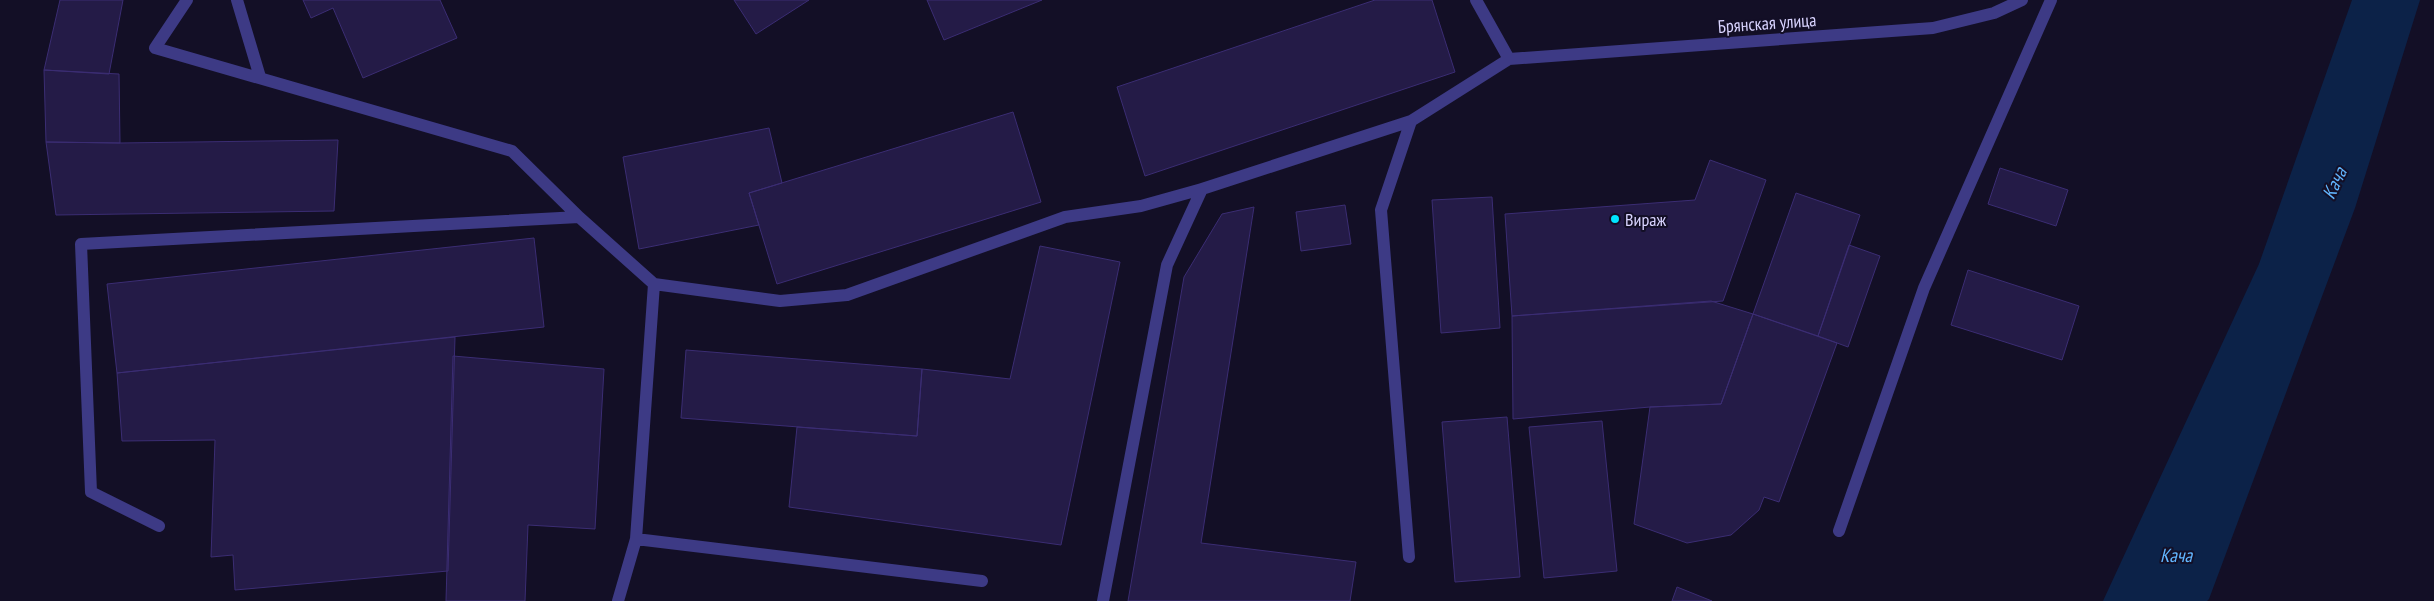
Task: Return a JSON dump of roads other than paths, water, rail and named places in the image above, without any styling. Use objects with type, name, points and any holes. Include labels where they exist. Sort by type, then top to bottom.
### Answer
[{"type":"street","points":[[187,0],[155,48],[512,151],[579,217],[654,284],[780,300],[847,295],[1065,217],[1141,206],[1202,189],[1411,121],[1510,59],[1476,0]]},
{"type":"street","points":[[236,0],[260,77]]},
{"type":"street","name":"Брянская улица","points":[[1510,59],[1933,28],[1994,13],[2022,0]]},
{"type":"street","points":[[1839,531],[1924,288],[2051,0]]},
{"type":"street","points":[[1409,557],[1381,210],[1411,121]]},
{"type":"street","points":[[1102,601],[1167,265],[1202,189]]},
{"type":"street","points":[[159,526],[91,492],[81,244],[579,217]]},
{"type":"street","points":[[618,601],[636,539],[654,284]]},
{"type":"street","points":[[636,539],[982,581]]},
{"type":"water","name":"Кача","points":[[2352,0],[2420,0],[2355,208],[2209,599],[2207,601],[2103,601],[2259,264]]},
{"type":"place","name":"Вираж","points":[[1615,219]]}]
